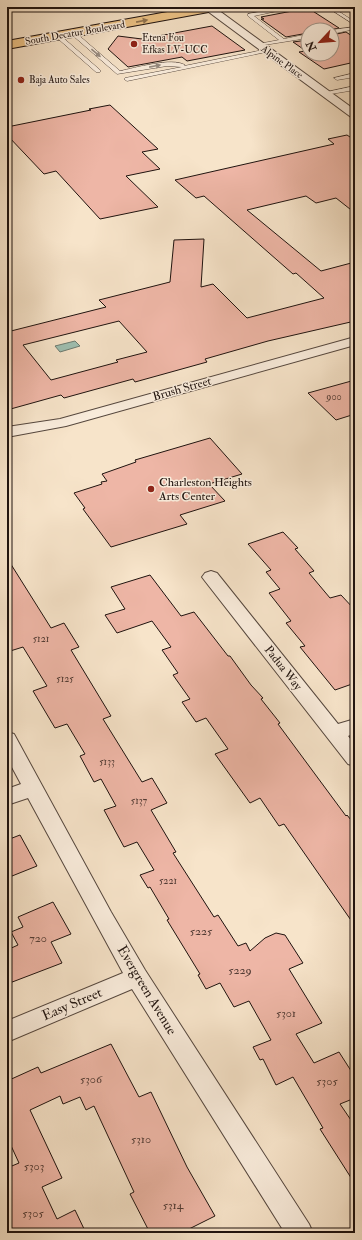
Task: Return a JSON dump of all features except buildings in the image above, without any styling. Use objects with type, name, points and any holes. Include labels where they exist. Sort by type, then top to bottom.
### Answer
[{"type":"main road","name":"South Decatur Boulevard","points":[[58,30],[73,33],[212,7]]},
{"type":"main road","name":"South Decatur Boulevard","points":[[7,33],[58,30],[105,15]]},
{"type":"main road","points":[[10,42],[35,34],[58,30]]},
{"type":"street","name":"Alpine Place","points":[[212,7],[264,48],[355,115]]},
{"type":"street","name":"Brush Street","points":[[7,432],[61,423],[355,340]]},
{"type":"street","name":"Padua Way","points":[[212,577],[355,759]]},
{"type":"street","points":[[335,733],[355,726]]},
{"type":"street","name":"Evergreen Avenue","points":[[7,739],[103,918],[137,977],[300,1233]]},
{"type":"street","points":[[7,797],[33,788]]},
{"type":"street","name":"Easy Street","points":[[7,1032],[137,977]]},
{"type":"lane","points":[[284,41],[250,15],[294,7]]},
{"type":"lane","points":[[329,7],[355,24]]},
{"type":"lane","points":[[340,31],[355,28]]},
{"type":"lane","points":[[58,30],[98,71]]},
{"type":"lane","points":[[73,33],[119,73],[167,64],[191,66]]},
{"type":"lane","points":[[127,79],[191,66],[300,38]]},
{"type":"lane","points":[[337,78],[355,75]]},
{"type":"lane","points":[[325,93],[355,88]]},
{"type":"shaded area","points":[[75,341],[80,346],[60,352],[55,346]]},
{"type":"place","name":"Etena Fou Efkas LV-UCC","points":[[134,44]]},
{"type":"place","name":"Baja Auto Sales","points":[[21,80]]},
{"type":"place","name":"Charleston Heights Arts Center","points":[[151,489]]}]
